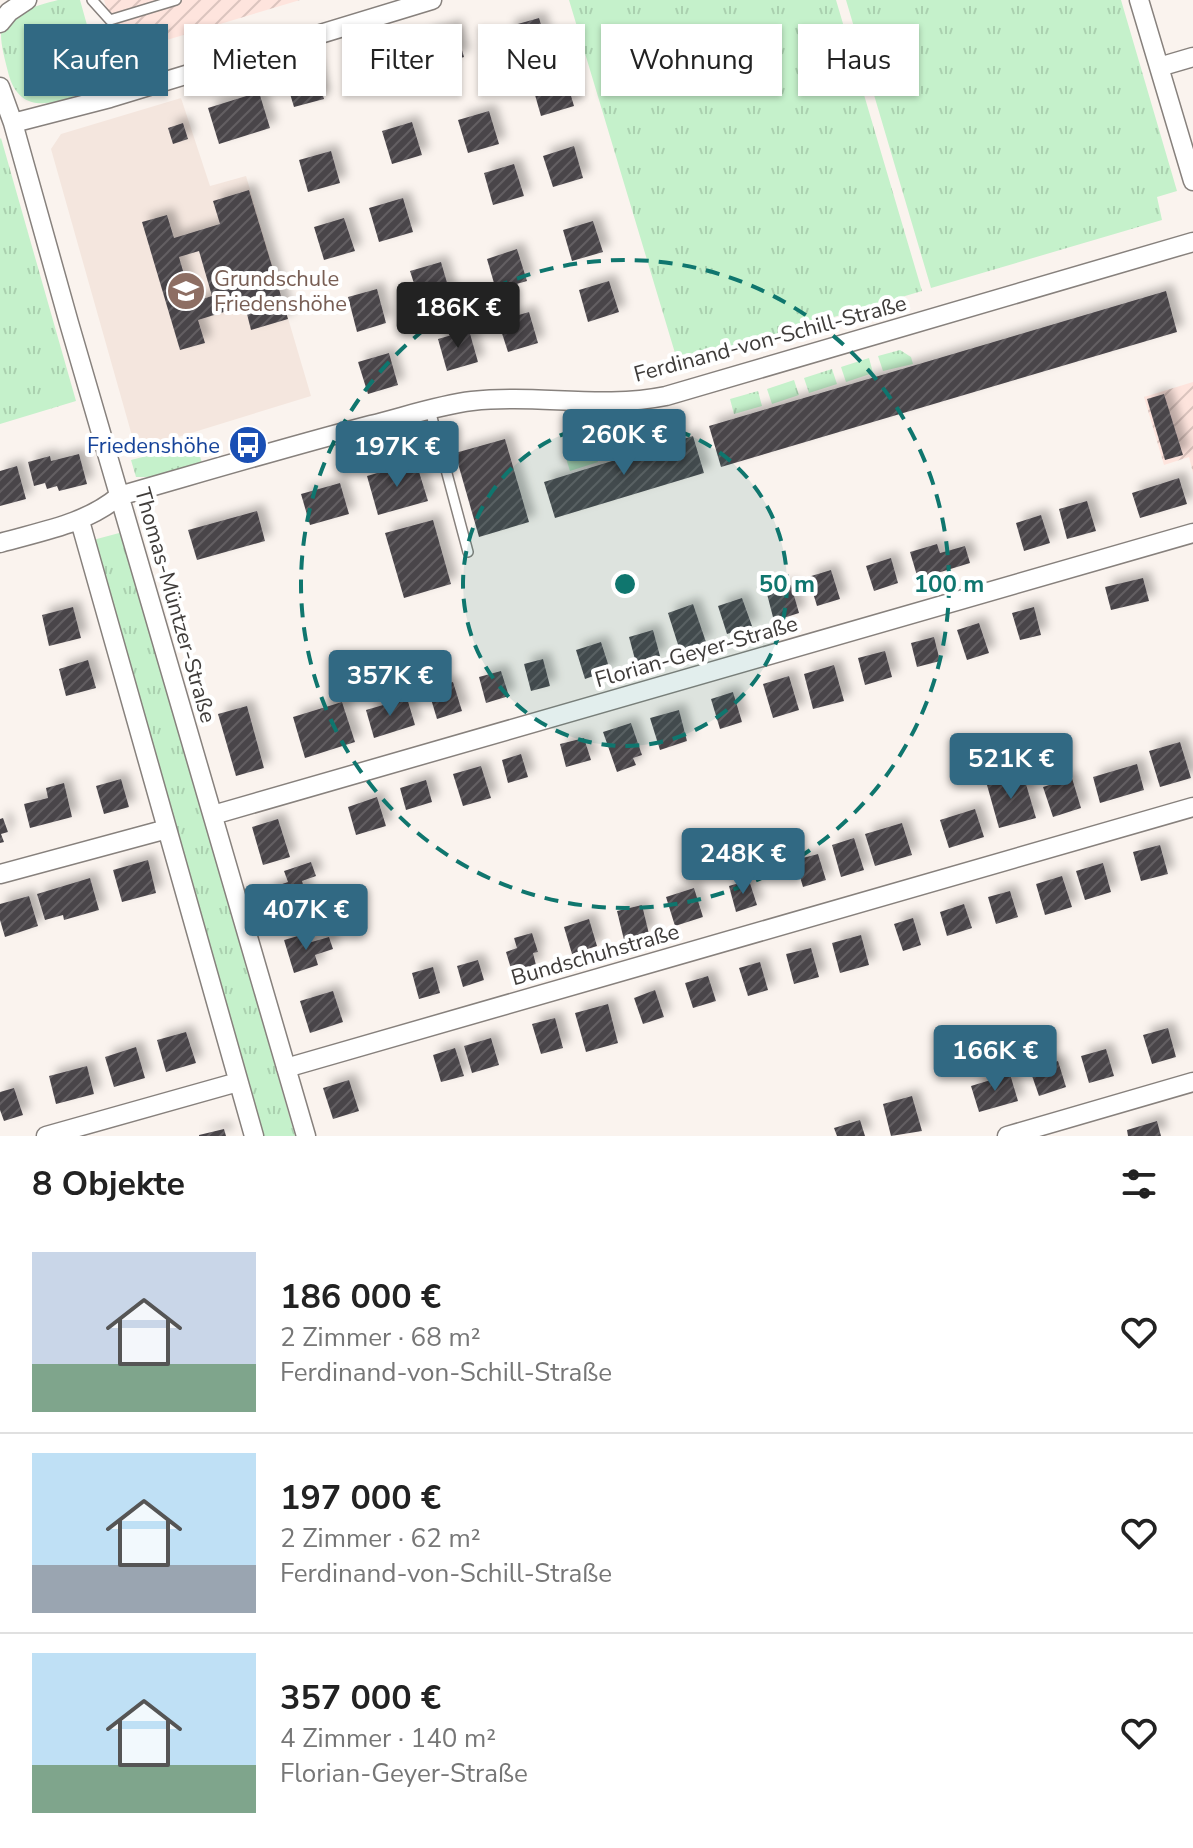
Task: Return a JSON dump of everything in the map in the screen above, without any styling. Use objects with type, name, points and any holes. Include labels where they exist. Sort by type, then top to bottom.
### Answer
[{"type":"street","points":[[1,22],[27,0]]},
{"type":"street","points":[[13,123],[125,93],[432,0]]},
{"type":"street","points":[[1139,0],[1193,181]]},
{"type":"street","points":[[1159,67],[1193,57]]},
{"type":"street","name":"Thomas-Müntzer-Straße","points":[[0,87],[306,1136]]},
{"type":"street","name":"Ferdinand-von-Schill-Straße","points":[[0,543],[80,521],[101,511],[119,496],[430,410],[495,399],[626,402],[666,396],[1193,242]]},
{"type":"street","points":[[80,521],[254,1136]]},
{"type":"street","name":"Florian-Geyer-Straße","points":[[213,815],[1193,533]]},
{"type":"street","name":"Bundschuhstraße","points":[[286,1068],[1193,807]]},
{"type":"street","points":[[0,874],[167,829]]},
{"type":"street","points":[[46,1136],[238,1082]]},
{"type":"street","points":[[1007,1136],[1193,1082]]},
{"type":"lane","points":[[1,22],[5,0]]},
{"type":"lane","points":[[92,0],[110,20],[176,0]]},
{"type":"lane","points":[[430,410],[468,552]]},
{"type":"shaded area","points":[[104,0],[300,0],[220,24],[184,24],[184,35],[168,40],[168,24],[111,24]]},
{"type":"shaded area","name":"Grundschule Friedenshöhe","points":[[181,98],[210,186],[246,176],[311,396],[136,450],[51,149],[61,134]]},
{"type":"shaded area","points":[[1193,382],[1193,473],[1189,457],[1164,465],[1144,397]]},
{"type":"green space","points":[[58,0],[80,0],[87,24],[24,24],[24,96],[73,96],[35,103],[23,98],[14,88],[4,58],[1,34],[12,20]]},
{"type":"green space","points":[[569,0],[836,0],[843,24],[798,24],[798,96],[864,96],[922,291],[678,363],[585,53],[585,24],[576,24]]},
{"type":"green space","points":[[846,0],[1121,0],[1177,191],[1157,197],[1162,220],[931,288],[874,96],[919,96],[919,24],[853,24]]},
{"type":"green space","points":[[0,139],[76,401],[0,424]]},
{"type":"green space","points":[[900,350],[911,357],[913,364],[883,371],[878,356]]},
{"type":"green space","points":[[869,358],[873,373],[846,382],[841,367]]},
{"type":"green space","points":[[832,369],[837,384],[809,393],[804,378]]},
{"type":"green space","points":[[794,380],[799,395],[772,404],[767,389]]},
{"type":"green space","points":[[758,391],[762,406],[734,414],[730,399]]},
{"type":"green space","points":[[664,419],[671,441],[644,449],[637,427]]},
{"type":"green space","points":[[629,429],[636,451],[607,460],[600,438]]},
{"type":"green space","points":[[591,440],[598,462],[570,471],[563,449]]},
{"type":"green space","points":[[196,443],[202,463],[154,477],[136,477],[131,460]]},
{"type":"green space","points":[[123,532],[295,1136],[263,1136],[93,540]]},
{"type":"building","points":[[539,18],[541,24],[518,24]]},
{"type":"building","points":[[246,96],[260,96],[270,128],[219,144],[208,108]]},
{"type":"building","points":[[291,96],[323,96],[324,99],[294,107]]},
{"type":"building","points":[[535,96],[571,96],[574,106],[541,116]]},
{"type":"building","points":[[489,111],[499,144],[468,153],[458,120]]},
{"type":"building","points":[[412,122],[422,155],[392,164],[382,131]]},
{"type":"building","points":[[183,123],[188,139],[173,144],[168,128]]},
{"type":"building","points":[[574,146],[583,178],[553,187],[543,156]]},
{"type":"building","points":[[331,151],[340,183],[308,192],[299,160]]},
{"type":"building","points":[[514,164],[524,196],[493,205],[484,173]]},
{"type":"building","points":[[249,190],[288,319],[251,330],[245,306],[224,312],[198,320],[205,343],[180,350],[142,222],[167,215],[174,238],[220,224],[213,201]],"holes":[[[199,251],[212,296],[192,302],[179,257]]]},
{"type":"building","points":[[403,198],[413,232],[379,242],[369,208]]},
{"type":"building","points":[[344,218],[355,251],[324,260],[314,227]]},
{"type":"building","points":[[593,221],[603,252],[572,261],[563,230]]},
{"type":"building","points":[[517,249],[527,281],[496,290],[487,259]]},
{"type":"building","points":[[441,262],[450,293],[420,302],[410,271]]},
{"type":"building","points":[[609,281],[619,312],[588,322],[579,290]]},
{"type":"building","points":[[377,289],[386,323],[357,332],[348,297]]},
{"type":"building","points":[[1166,291],[1177,332],[721,467],[709,426]]},
{"type":"building","points":[[529,312],[538,343],[508,352],[498,321]]},
{"type":"building","points":[[469,330],[478,362],[447,371],[438,339]]},
{"type":"building","points":[[389,353],[398,385],[368,394],[358,362]]},
{"type":"building","points":[[1164,394],[1183,455],[1165,460],[1147,399]]},
{"type":"building","points":[[693,436],[704,473],[555,518],[544,482]]},
{"type":"building","points":[[505,439],[529,522],[479,537],[455,453]]},
{"type":"building","points":[[79,454],[87,484],[59,491],[57,486],[47,489],[45,483],[34,486],[28,462],[50,456],[51,461]]},
{"type":"building","points":[[416,462],[428,501],[378,515],[367,476]]},
{"type":"building","points":[[17,466],[26,499],[0,506],[0,471]]},
{"type":"building","points":[[1179,478],[1187,504],[1140,518],[1132,493]]},
{"type":"building","points":[[340,483],[349,514],[310,525],[301,494]]},
{"type":"building","points":[[1087,501],[1096,531],[1067,539],[1059,509]]},
{"type":"building","points":[[257,511],[265,541],[197,560],[188,530]]},
{"type":"building","points":[[1041,515],[1050,543],[1024,551],[1016,523]]},
{"type":"building","points":[[433,520],[451,584],[404,598],[385,533]]},
{"type":"building","points":[[937,544],[940,553],[965,546],[970,563],[918,579],[910,552]]},
{"type":"building","points":[[891,558],[898,583],[874,591],[866,566]]},
{"type":"building","points":[[831,570],[840,599],[817,606],[808,577]]},
{"type":"building","points":[[1143,578],[1149,601],[1111,610],[1105,587]]},
{"type":"building","points":[[791,585],[799,613],[774,621],[767,594]]},
{"type":"building","points":[[742,598],[752,626],[727,634],[718,606]]},
{"type":"building","points":[[693,604],[706,642],[680,651],[668,613]]},
{"type":"building","points":[[73,607],[81,638],[49,646],[42,615]]},
{"type":"building","points":[[1034,607],[1041,635],[1020,640],[1012,613]]},
{"type":"building","points":[[979,623],[989,653],[967,660],[957,630]]},
{"type":"building","points":[[653,630],[660,656],[636,663],[629,637]]},
{"type":"building","points":[[934,637],[940,661],[917,667],[911,643]]},
{"type":"building","points":[[601,642],[610,670],[585,679],[576,650]]},
{"type":"building","points":[[885,651],[892,677],[865,685],[858,658]]},
{"type":"building","points":[[543,659],[550,686],[531,691],[524,664]]},
{"type":"building","points":[[88,660],[96,688],[66,696],[59,669]]},
{"type":"building","points":[[834,665],[844,701],[813,709],[804,674]]},
{"type":"building","points":[[501,671],[509,696],[486,703],[479,677]]},
{"type":"building","points":[[789,676],[799,710],[773,718],[763,684]]},
{"type":"building","points":[[453,682],[462,711],[437,719],[428,689]]},
{"type":"building","points":[[733,692],[742,722],[720,729],[711,699]]},
{"type":"building","points":[[407,698],[415,725],[374,738],[366,710]]},
{"type":"building","points":[[342,702],[355,742],[305,758],[293,717]]},
{"type":"building","points":[[247,706],[264,768],[236,776],[218,714]]},
{"type":"building","points":[[679,710],[687,741],[660,750],[650,718]]},
{"type":"building","points":[[631,723],[642,755],[633,758],[636,765],[617,772],[603,732]]},
{"type":"building","points":[[584,738],[591,760],[566,767],[560,744]]},
{"type":"building","points":[[1180,742],[1191,778],[1160,787],[1149,751]]},
{"type":"building","points":[[521,754],[528,777],[508,783],[502,760]]},
{"type":"building","points":[[1137,764],[1144,790],[1100,803],[1093,777]]},
{"type":"building","points":[[481,766],[491,798],[463,806],[453,774]]},
{"type":"building","points":[[1023,774],[1036,818],[999,828],[987,785]]},
{"type":"building","points":[[1072,778],[1081,808],[1053,817],[1043,787]]},
{"type":"building","points":[[121,779],[129,807],[104,814],[96,786]]},
{"type":"building","points":[[426,780],[432,802],[406,810],[400,788]]},
{"type":"building","points":[[64,783],[72,817],[30,828],[24,804],[48,798],[46,788]]},
{"type":"building","points":[[377,797],[386,826],[356,835],[348,807]]},
{"type":"building","points":[[975,809],[984,837],[949,848],[940,820]]},
{"type":"building","points":[[3,818],[8,832],[1,834],[4,842],[0,843],[0,819]]},
{"type":"building","points":[[278,819],[290,857],[263,865],[252,827]]},
{"type":"building","points":[[902,823],[912,855],[875,866],[865,834]]},
{"type":"building","points":[[854,838],[864,870],[841,877],[832,845]]},
{"type":"building","points":[[1160,845],[1168,874],[1141,881],[1133,852]]},
{"type":"building","points":[[818,854],[826,880],[803,887],[795,860]]},
{"type":"building","points":[[148,860],[156,893],[122,902],[113,870]]},
{"type":"building","points":[[311,862],[316,876],[302,881],[311,910],[278,921],[267,889],[288,882],[284,871]]},
{"type":"building","points":[[1103,863],[1111,892],[1085,900],[1076,871]]},
{"type":"building","points":[[1062,876],[1072,907],[1045,915],[1036,884]]},
{"type":"building","points":[[90,878],[99,910],[64,920],[63,915],[45,920],[37,894]]},
{"type":"building","points":[[749,880],[757,905],[736,912],[729,886]]},
{"type":"building","points":[[694,888],[703,917],[675,926],[666,897]]},
{"type":"building","points":[[1010,891],[1018,917],[996,924],[988,897]]},
{"type":"building","points":[[29,896],[38,926],[5,937],[0,904]]},
{"type":"building","points":[[964,904],[972,928],[947,936],[940,912]]},
{"type":"building","points":[[642,905],[649,934],[624,940],[617,911]]},
{"type":"building","points":[[913,918],[921,945],[903,951],[894,924]]},
{"type":"building","points":[[589,919],[597,946],[572,954],[564,927]]},
{"type":"building","points":[[532,933],[538,952],[533,953],[536,965],[512,972],[506,952],[517,948],[514,938]]},
{"type":"building","points":[[305,934],[308,943],[329,937],[333,949],[315,955],[318,965],[294,973],[284,940]]},
{"type":"building","points":[[861,935],[869,965],[840,973],[832,943]]},
{"type":"building","points":[[811,948],[819,977],[794,984],[786,954]]},
{"type":"building","points":[[478,960],[484,980],[463,987],[457,966]]},
{"type":"building","points":[[760,962],[768,990],[748,996],[739,968]]},
{"type":"building","points":[[433,967],[440,993],[419,999],[412,973]]},
{"type":"building","points":[[708,976],[716,1001],[693,1008],[685,983]]},
{"type":"building","points":[[655,990],[664,1017],[643,1024],[634,998]]},
{"type":"building","points":[[333,991],[343,1022],[310,1033],[300,1001]]},
{"type":"building","points":[[608,1004],[618,1043],[586,1052],[575,1013]]},
{"type":"building","points":[[555,1018],[563,1048],[541,1054],[532,1024]]},
{"type":"building","points":[[1168,1028],[1176,1057],[1152,1064],[1143,1035]]},
{"type":"building","points":[[186,1032],[196,1063],[166,1072],[157,1040]]},
{"type":"building","points":[[491,1038],[499,1065],[472,1073],[464,1046]]},
{"type":"building","points":[[136,1047],[145,1078],[114,1087],[105,1057]]},
{"type":"building","points":[[455,1048],[464,1076],[441,1082],[433,1055]]},
{"type":"building","points":[[1106,1049],[1114,1076],[1089,1083],[1081,1056]]},
{"type":"building","points":[[1058,1061],[1066,1087],[1039,1096],[1030,1070]]},
{"type":"building","points":[[87,1066],[94,1094],[56,1104],[49,1076]]},
{"type":"building","points":[[1010,1074],[1018,1101],[979,1112],[971,1086]]},
{"type":"building","points":[[349,1080],[359,1111],[333,1119],[323,1088]]},
{"type":"building","points":[[14,1088],[23,1115],[4,1121],[0,1110],[0,1092]]},
{"type":"building","points":[[912,1096],[922,1131],[891,1136],[883,1104]]},
{"type":"building","points":[[860,1120],[865,1136],[837,1136],[834,1128]]},
{"type":"building","points":[[1157,1121],[1161,1136],[1128,1136],[1127,1130]]},
{"type":"building","points":[[224,1129],[226,1136],[199,1136],[199,1135]]},
{"type":"place","name":"Grundschule Friedenshöhe","points":[[186,291]]},
{"type":"place","name":"Friedenshöhe","points":[[248,445]]}]
